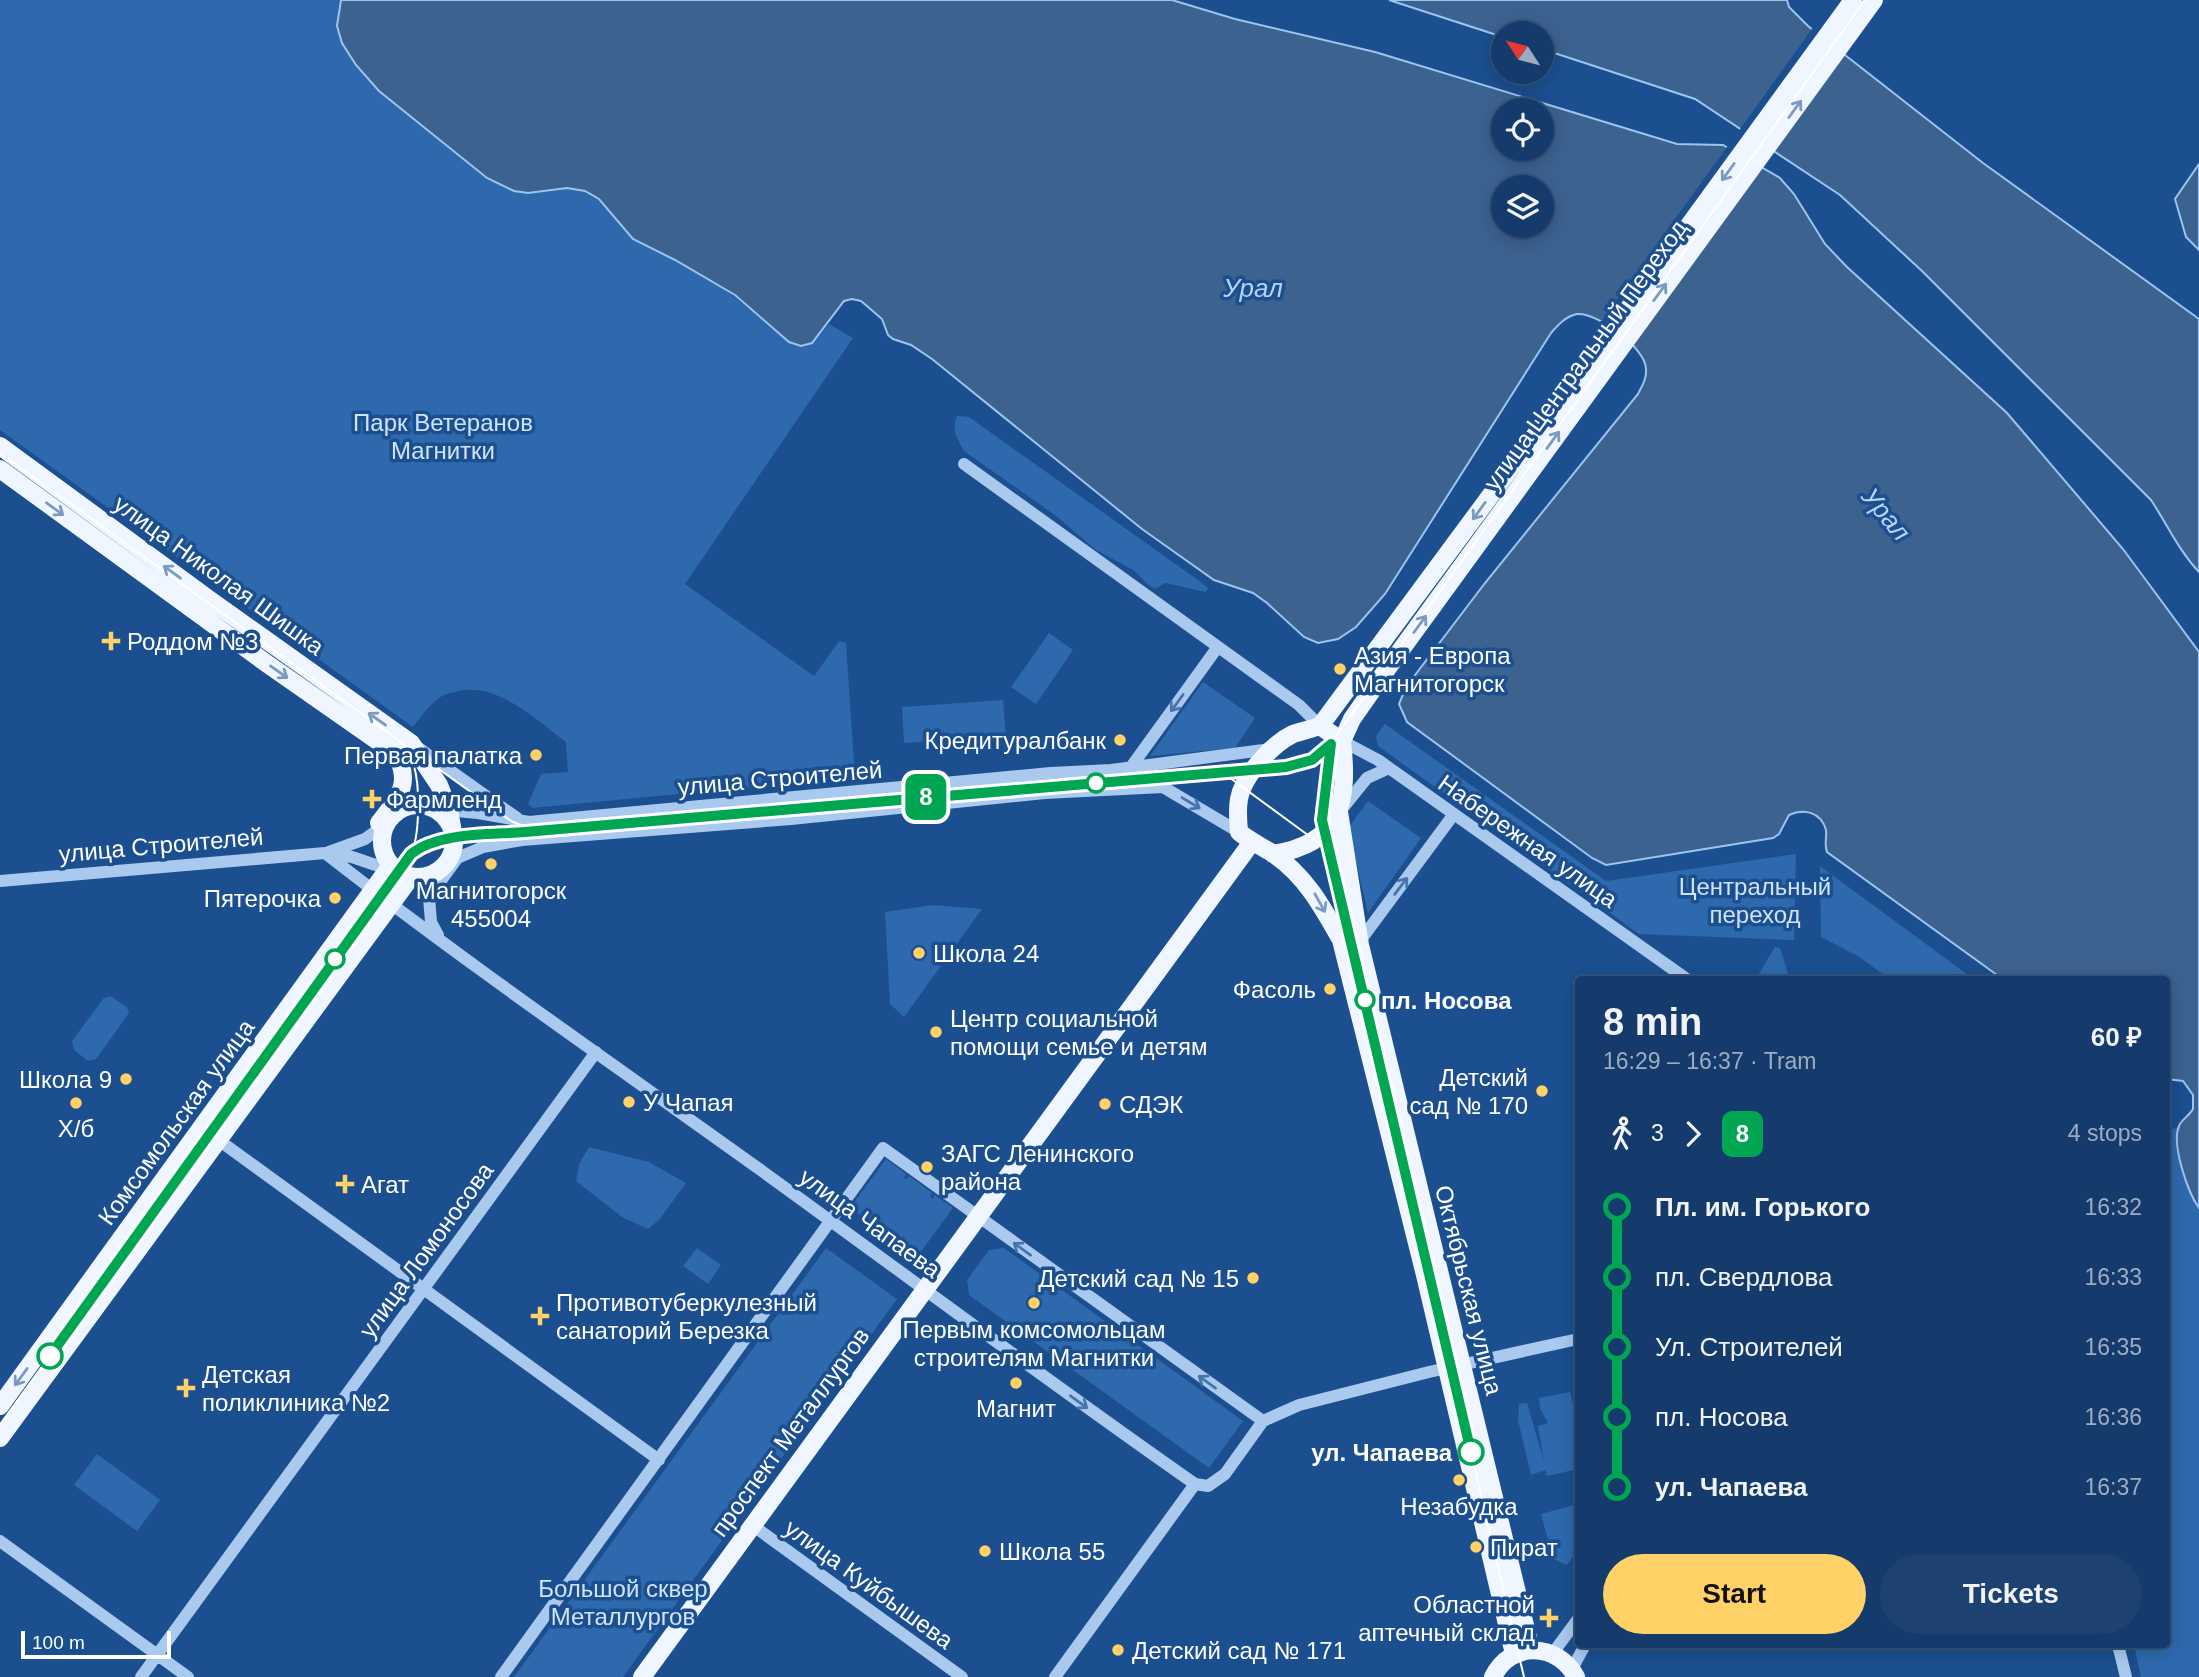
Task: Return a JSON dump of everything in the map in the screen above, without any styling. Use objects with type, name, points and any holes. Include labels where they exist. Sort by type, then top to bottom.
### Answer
[{"type":"main road","name":"улица Центральный Переход","points":[[1847,23],[1853,0]]},
{"type":"main road","name":"улица Центральный Переход","points":[[1342,741],[1352,719],[1614,343],[1847,23],[1874,0]]},
{"type":"main road","name":"улица Центральный Переход","points":[[1320,726],[1614,343]]},
{"type":"main road","name":"улица Николая Шишка","points":[[0,446],[93,526],[395,753],[404,774],[403,789],[388,820]]},
{"type":"main road","name":"улица Николая Шишка","points":[[0,469],[93,526]]},
{"type":"main road","name":"улица Николая Шишка","points":[[204,607],[411,743],[432,771],[442,810]]},
{"type":"main road","points":[[1320,726],[1342,741],[1345,773],[1339,812],[1327,829],[1313,842],[1293,851],[1273,854],[1245,837],[1237,813],[1239,796],[1252,771],[1271,749],[1293,734],[1320,726]]},
{"type":"main road","points":[[414,806],[442,810],[453,832],[454,847],[450,862],[425,877],[399,871],[383,845],[388,820],[414,806]]},
{"type":"main road","name":"Октябрьская улица","points":[[1339,812],[1360,941],[1454,1366],[1522,1652]]},
{"type":"main road","name":"проспект Металлургов","points":[[642,1677],[978,1217],[1245,837]]},
{"type":"main road","name":"Октябрьская улица","points":[[1273,854],[1314,892],[1341,940],[1454,1366]]},
{"type":"main road","name":"Комсомольская улица","points":[[0,1406],[373,890],[399,871]]},
{"type":"main road","name":"Комсомольская улица","points":[[0,1438],[391,904],[399,871]]},
{"type":"main road","points":[[1493,1677],[1498,1667],[1522,1652],[1553,1653],[1574,1673]]},
{"type":"street","points":[[964,464],[1299,705],[1320,726]]},
{"type":"street","points":[[1133,788],[1131,767],[1217,648]]},
{"type":"street","name":"Набережная улица","points":[[1342,741],[1389,768],[1682,976]]},
{"type":"street","name":"улица Николая Шишка","points":[[411,743],[523,822]]},
{"type":"street","name":"улица Строителей","points":[[442,810],[504,817],[523,822],[1131,767],[1271,749]]},
{"type":"street","points":[[1339,812],[1367,778],[1389,768]]},
{"type":"street","name":"улица Строителей","points":[[450,862],[483,847],[522,840],[778,820],[1045,793],[1163,787],[1245,837]]},
{"type":"street","points":[[1360,941],[1454,814]]},
{"type":"street","name":"улица Строителей","points":[[325,853],[369,834],[388,820]]},
{"type":"street","name":"улица Строителей","points":[[0,881],[325,853],[352,857],[399,871]]},
{"type":"street","name":"улица Чапаева","points":[[325,853],[391,904],[1119,1431],[1195,1483]]},
{"type":"street","points":[[429,897],[452,863],[450,862]]},
{"type":"street","points":[[440,939],[431,922],[429,897],[450,862]]},
{"type":"street","name":"улица Ломоносова","points":[[141,1677],[596,1052]]},
{"type":"street","points":[[202,1128],[659,1460]]},
{"type":"street","points":[[501,1677],[883,1148],[1263,1421]]},
{"type":"street","points":[[1055,1677],[1195,1483],[1208,1486],[1225,1474],[1263,1421],[1299,1405],[1454,1366],[1575,1340]]},
{"type":"street","name":"улица Куйбышева","points":[[752,1525],[962,1677]]},
{"type":"street","points":[[0,1541],[188,1677]]},
{"type":"street","points":[[1553,1653],[1575,1623]]},
{"type":"street","points":[[1574,1673],[1584,1648]]},
{"type":"street","points":[[2120,1648],[2126,1677]]},
{"type":"green space","name":"Парк Ветеранов Магнитки","points":[[0,0],[341,0],[338,9],[356,65],[379,91],[487,178],[514,191],[528,193],[567,188],[585,191],[599,199],[633,239],[720,285],[748,308],[819,336],[829,324],[853,338],[685,584],[814,676],[839,641],[846,643],[855,777],[533,808],[528,804],[541,774],[568,772],[566,742],[529,714],[488,692],[458,691],[440,697],[413,727],[0,430]]},
{"type":"green space","points":[[957,416],[969,417],[1198,580],[1208,588],[1206,592],[1165,583],[1155,589],[1135,571],[1096,550],[1055,515],[964,451],[955,430]]},
{"type":"green space","points":[[1049,633],[1073,650],[1036,704],[1011,687]]},
{"type":"green space","points":[[1203,682],[1255,718],[1235,748],[1150,756]]},
{"type":"green space","points":[[1003,700],[1006,736],[904,743],[902,707]]},
{"type":"green space","name":"Центральный переход","points":[[1385,724],[1606,881],[1796,854],[1794,940],[1639,934],[1378,746],[1376,736]]},
{"type":"green space","points":[[1368,801],[1421,838],[1368,913],[1348,828]]},
{"type":"green space","points":[[1820,866],[1970,976],[1886,976],[1858,956],[1821,937]]},
{"type":"green space","points":[[933,905],[982,909],[904,1017],[890,1004],[885,912]]},
{"type":"green space","points":[[1775,947],[1780,948],[1789,976],[1757,976]]},
{"type":"green space","points":[[110,996],[127,1007],[129,1013],[96,1059],[88,1061],[74,1050],[72,1041],[103,999]]},
{"type":"green space","points":[[2178,1127],[2182,1170],[2199,1208],[2199,1677],[2141,1677],[2135,1648],[2170,1648],[2170,1130]]},
{"type":"green space","points":[[589,1147],[649,1162],[686,1183],[659,1220],[648,1229],[622,1217],[576,1181],[579,1164]]},
{"type":"green space","points":[[886,1159],[906,1174],[904,1178],[909,1176],[932,1193],[930,1197],[933,1199],[935,1195],[953,1208],[917,1257],[899,1244],[905,1235],[897,1242],[873,1224],[879,1215],[871,1223],[850,1208]]},
{"type":"green space","points":[[697,1248],[721,1265],[708,1284],[683,1266]]},
{"type":"green space","name":"Большой сквер Металлургов","points":[[826,1248],[897,1299],[623,1677],[514,1677]]},
{"type":"green space","points":[[1004,1248],[1243,1421],[1209,1468],[969,1295],[967,1280],[989,1250]]},
{"type":"green space","points":[[1570,1392],[1575,1412],[1575,1470],[1547,1476],[1545,1470],[1531,1475],[1518,1420],[1519,1404],[1527,1403],[1544,1461],[1538,1426],[1548,1423],[1540,1408],[1539,1398]]},
{"type":"green space","points":[[97,1454],[160,1500],[137,1531],[74,1485]]},
{"type":"green space","points":[[1575,1505],[1575,1553],[1567,1565],[1553,1559],[1541,1514]]},
{"type":"water","name":"Урал","points":[[341,0],[1172,0],[1235,19],[1375,52],[1526,98],[1491,98],[1491,161],[1554,161],[1554,107],[1677,144],[1723,145],[1780,178],[1794,194],[1825,244],[1847,267],[2007,413],[2123,549],[2199,652],[2199,1208],[2186,1180],[2177,1144],[2179,1126],[2193,1109],[2193,1095],[2183,1081],[2170,1079],[2170,976],[1998,976],[1827,852],[1824,824],[1816,815],[1806,812],[1789,815],[1779,834],[1773,838],[1606,865],[1592,858],[1407,722],[1399,704],[1406,687],[1485,583],[1638,394],[1645,379],[1644,361],[1629,342],[1608,325],[1577,314],[1566,319],[1551,333],[1385,594],[1356,627],[1338,639],[1318,643],[1304,637],[1253,593],[1214,580],[1142,529],[932,359],[911,345],[888,335],[882,319],[861,301],[844,301],[812,343],[801,346],[789,342],[735,295],[633,239],[599,199],[585,191],[567,188],[528,193],[514,191],[487,178],[379,91],[356,65],[342,43],[337,26]]},
{"type":"water","points":[[1389,0],[1787,0],[1789,7],[1808,26],[1983,163],[2199,319],[2199,572],[2179,546],[2151,500],[1922,271],[1840,195],[1695,99],[1554,53],[1554,21],[1491,21],[1491,33]]},
{"type":"water","points":[[2199,164],[2199,250],[2186,237],[2175,199]]},
{"type":"pier","points":[[1814,26],[1844,50],[1770,153],[1738,132]]},
{"type":"pier","points":[[1729,144],[1763,163],[1619,338],[1599,325]]},
{"type":"tram line","points":[[411,854],[421,846],[439,840],[1285,767],[1312,760],[1326,750],[1865,0]]},
{"type":"tram line","points":[[0,453],[511,821],[528,828]]},
{"type":"tram line","points":[[0,1425],[411,854],[417,823],[417,786],[413,763],[401,742]]},
{"type":"tram line","points":[[1331,743],[1322,820],[1524,1677]]},
{"type":"tram line","name":"8","points":[[50,1356],[411,854],[421,846],[439,840],[525,832],[1286,767],[1312,760],[1331,744],[1322,820],[1471,1452]]},
{"type":"tram line","points":[[1222,772],[1331,852]]},
{"type":"place","name":"Роддом №3","points":[[111,641]]},
{"type":"place","name":"Азия - Европа Магнитогорск","points":[[1340,669]]},
{"type":"place","name":"Кредитуралбанк","points":[[1120,740]]},
{"type":"place","name":"Первая палатка","points":[[536,755]]},
{"type":"place","name":"Фармленд","points":[[372,799]]},
{"type":"place","name":"Магнитогорск 455004","points":[[491,864]]},
{"type":"place","name":"Пятерочка","points":[[335,898]]},
{"type":"place","name":"Школа 24","points":[[919,953]]},
{"type":"place","name":"Фасоль","points":[[1330,989]]},
{"type":"place","name":"пл. Носова","points":[[1365,1000]]},
{"type":"place","name":"Центр социальной помощи семье и детям","points":[[936,1032]]},
{"type":"place","name":"Школа 9","points":[[126,1079]]},
{"type":"place","name":"Детский сад № 170","points":[[1542,1091]]},
{"type":"place","name":"У Чапая","points":[[629,1102]]},
{"type":"place","name":"Х/б","points":[[76,1103]]},
{"type":"place","name":"СДЭК","points":[[1105,1104]]},
{"type":"place","name":"ЗАГС Ленинского района","points":[[927,1167]]},
{"type":"place","name":"Агат","points":[[345,1184]]},
{"type":"place","name":"Детский сад № 15","points":[[1253,1278]]},
{"type":"place","name":"Первым комсомольцам строителям Магнитки","points":[[1034,1303]]},
{"type":"place","name":"Противотуберкулезный санаторий Березка","points":[[540,1316]]},
{"type":"place","name":"Магнит","points":[[1016,1383]]},
{"type":"place","name":"Детская поликлиника №2","points":[[186,1388]]},
{"type":"place","name":"ул. Чапаева","points":[[1471,1452]]},
{"type":"place","name":"Незабудка","points":[[1459,1480]]},
{"type":"place","name":"Пират","points":[[1476,1547]]},
{"type":"place","name":"Школа 55","points":[[985,1551]]},
{"type":"place","name":"Областной аптечный склад","points":[[1549,1618]]},
{"type":"place","name":"Детский сад № 171","points":[[1118,1650]]}]
